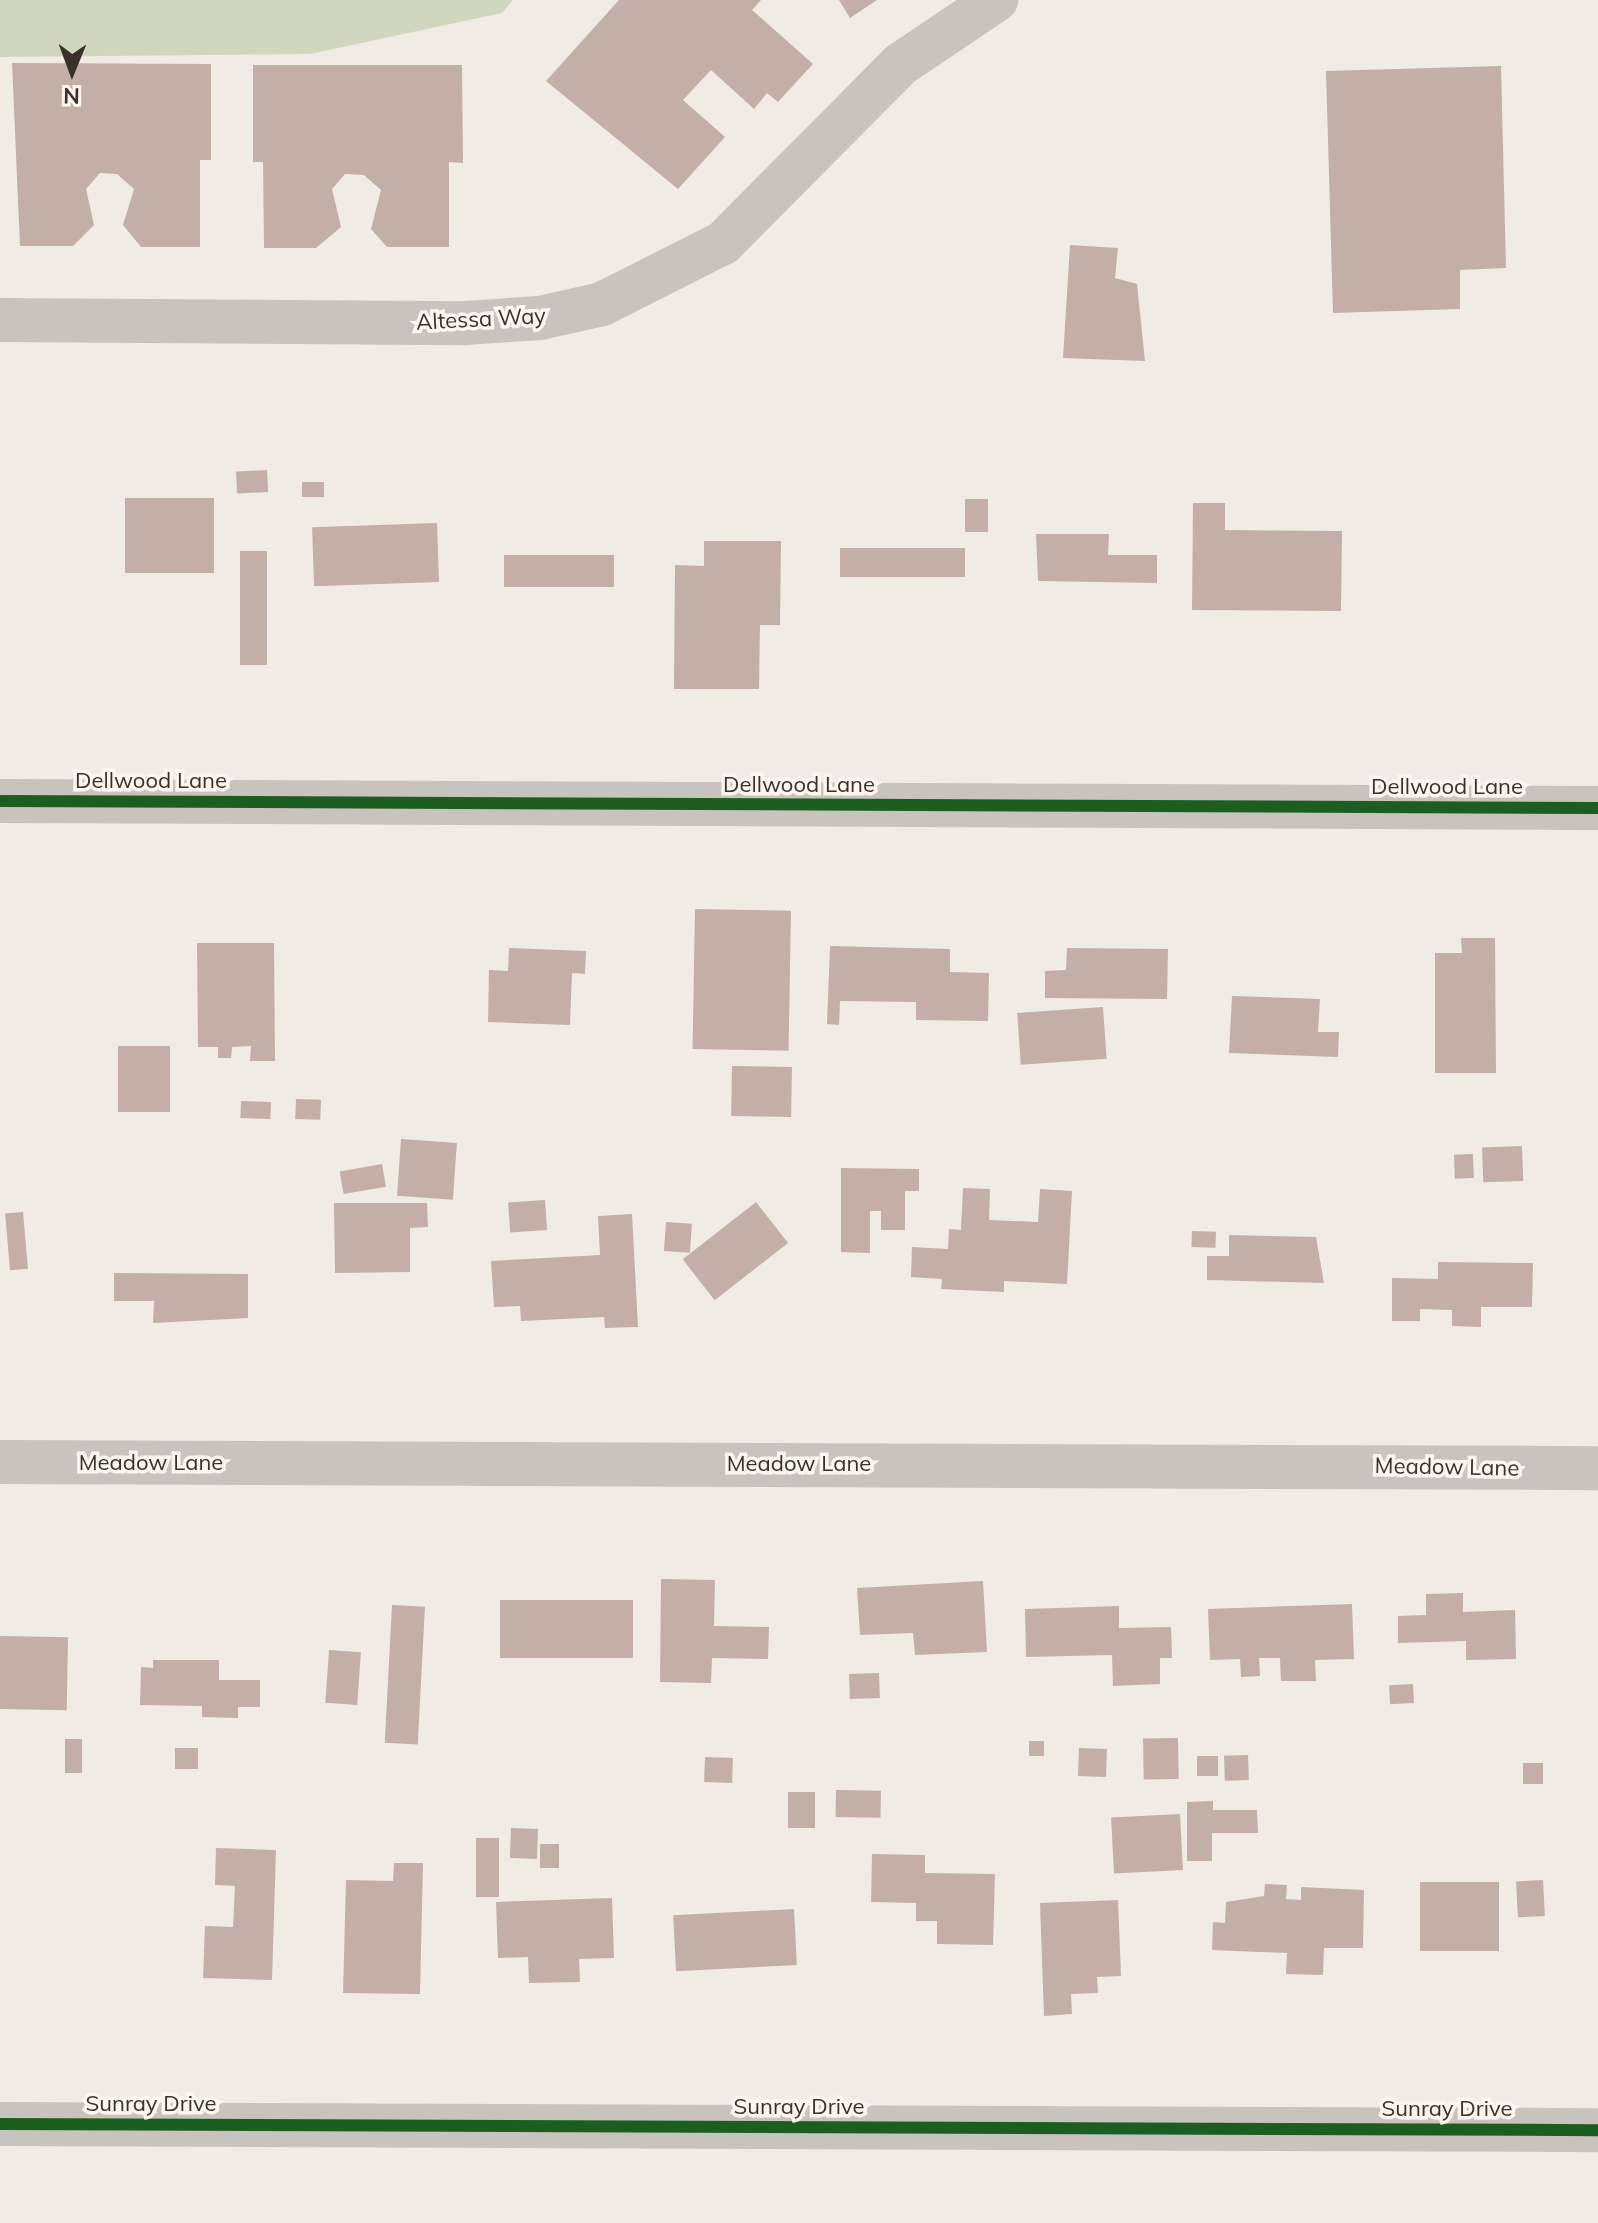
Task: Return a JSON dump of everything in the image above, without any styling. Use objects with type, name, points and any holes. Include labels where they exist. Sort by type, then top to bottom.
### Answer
[{"type":"street","name":"Altessa Way","points":[[0,320],[465,323],[540,318],[602,304],[723,243],[901,64],[996,0]]},
{"type":"street","name":"Dellwood Lane","points":[[0,801],[1598,808]]},
{"type":"street","name":"Meadow Lane","points":[[0,1462],[1598,1468]]},
{"type":"street","name":"Sunray Drive","points":[[0,2124],[1598,2130]]},
{"type":"green space","points":[[0,0],[513,0],[502,13],[310,54],[0,57]]},
{"type":"building","points":[[619,0],[761,0],[752,10],[813,64],[778,102],[767,93],[754,109],[711,70],[683,100],[725,137],[678,189],[546,81]]},
{"type":"building","points":[[839,0],[877,0],[850,18]]},
{"type":"building","points":[[12,63],[211,64],[211,160],[200,160],[200,247],[141,247],[123,225],[134,189],[117,174],[100,173],[86,189],[94,225],[73,246],[20,246]]},
{"type":"building","points":[[253,65],[462,65],[463,163],[449,162],[449,247],[387,247],[371,229],[381,190],[364,175],[345,174],[332,189],[341,227],[316,248],[264,248],[263,162],[253,162]]},
{"type":"building","points":[[1501,66],[1506,268],[1460,270],[1460,309],[1333,313],[1326,71]]},
{"type":"building","points":[[1070,245],[1118,248],[1115,278],[1137,284],[1145,361],[1063,358]]},
{"type":"building","points":[[267,470],[268,492],[237,494],[236,472]]},
{"type":"building","points":[[302,482],[324,482],[324,497],[302,497]]},
{"type":"building","points":[[125,498],[214,498],[214,573],[125,573]]},
{"type":"building","points":[[965,499],[988,499],[988,532],[965,532]]},
{"type":"building","points":[[1193,503],[1225,503],[1225,530],[1342,531],[1341,611],[1192,610]]},
{"type":"building","points":[[437,523],[439,582],[314,586],[312,527]]},
{"type":"building","points":[[1036,534],[1109,534],[1108,555],[1157,555],[1157,583],[1038,581]]},
{"type":"building","points":[[704,541],[781,541],[780,625],[760,625],[759,689],[674,689],[675,565],[704,566]]},
{"type":"building","points":[[840,548],[965,548],[965,577],[840,577]]},
{"type":"building","points":[[240,551],[267,551],[267,665],[240,665]]},
{"type":"building","points":[[504,555],[614,555],[614,587],[504,587]]},
{"type":"building","points":[[695,909],[791,911],[789,1051],[693,1049]]},
{"type":"building","points":[[1461,938],[1495,938],[1496,1073],[1435,1073],[1435,953],[1462,953]]},
{"type":"building","points":[[197,943],[274,943],[275,1061],[250,1061],[251,1046],[232,1047],[231,1058],[218,1058],[218,1047],[198,1047]]},
{"type":"building","points":[[830,946],[950,949],[950,972],[989,973],[988,1021],[916,1020],[916,1002],[840,1001],[839,1025],[827,1024]]},
{"type":"building","points":[[509,948],[586,951],[585,974],[572,973],[570,1025],[488,1022],[489,970],[508,971]]},
{"type":"building","points":[[1067,948],[1168,949],[1167,999],[1045,998],[1045,971],[1066,970]]},
{"type":"building","points":[[1232,996],[1320,999],[1318,1032],[1339,1032],[1338,1057],[1229,1053]]},
{"type":"building","points":[[1103,1007],[1107,1059],[1021,1065],[1017,1013]]},
{"type":"building","points":[[118,1046],[170,1046],[170,1112],[118,1112]]},
{"type":"building","points":[[732,1066],[792,1067],[791,1117],[731,1116]]},
{"type":"building","points":[[296,1099],[321,1100],[320,1120],[295,1119]]},
{"type":"building","points":[[241,1101],[271,1102],[270,1119],[240,1118]]},
{"type":"building","points":[[401,1139],[457,1143],[453,1200],[397,1196]]},
{"type":"building","points":[[1522,1146],[1523,1181],[1483,1182],[1482,1147]]},
{"type":"building","points":[[1473,1154],[1474,1178],[1455,1179],[1454,1155]]},
{"type":"building","points":[[382,1164],[386,1187],[344,1194],[340,1171]]},
{"type":"building","points":[[841,1168],[919,1169],[919,1191],[905,1191],[905,1230],[881,1230],[881,1211],[870,1211],[870,1253],[841,1252]]},
{"type":"building","points":[[963,1188],[990,1189],[989,1220],[1038,1222],[1040,1189],[1072,1191],[1067,1284],[1004,1281],[1004,1292],[941,1289],[942,1279],[911,1277],[912,1247],[948,1249],[949,1229],[961,1230]]},
{"type":"building","points":[[545,1200],[547,1230],[510,1233],[508,1203]]},
{"type":"building","points":[[756,1202],[788,1243],[715,1300],[683,1259]]},
{"type":"building","points":[[334,1203],[427,1203],[428,1227],[410,1228],[410,1272],[335,1273]]},
{"type":"building","points":[[23,1212],[28,1269],[10,1270],[5,1214]]},
{"type":"building","points":[[632,1214],[638,1327],[605,1328],[604,1317],[521,1321],[520,1306],[494,1307],[491,1261],[600,1255],[598,1216]]},
{"type":"building","points":[[666,1222],[692,1224],[690,1253],[664,1251]]},
{"type":"building","points":[[1192,1231],[1216,1232],[1215,1248],[1191,1247]]},
{"type":"building","points":[[1229,1235],[1316,1237],[1324,1283],[1207,1280],[1207,1256],[1229,1256]]},
{"type":"building","points":[[1438,1262],[1533,1263],[1532,1307],[1481,1307],[1481,1327],[1452,1326],[1452,1310],[1420,1309],[1420,1321],[1392,1321],[1392,1278],[1438,1279]]},
{"type":"building","points":[[114,1273],[248,1274],[248,1318],[153,1323],[154,1301],[114,1301]]},
{"type":"building","points":[[661,1579],[715,1580],[714,1626],[769,1627],[768,1659],[712,1658],[711,1683],[660,1682]]},
{"type":"building","points":[[983,1581],[987,1652],[915,1655],[913,1633],[860,1635],[857,1588]]},
{"type":"building","points":[[1463,1593],[1463,1612],[1515,1610],[1516,1659],[1466,1660],[1466,1641],[1398,1643],[1398,1616],[1426,1615],[1426,1594]]},
{"type":"building","points":[[500,1600],[633,1600],[633,1658],[500,1658]]},
{"type":"building","points":[[1352,1604],[1354,1659],[1315,1660],[1316,1681],[1281,1681],[1280,1658],[1259,1658],[1260,1676],[1241,1677],[1240,1659],[1210,1660],[1208,1609]]},
{"type":"building","points":[[392,1605],[425,1607],[418,1745],[385,1743]]},
{"type":"building","points":[[1119,1606],[1119,1628],[1171,1627],[1172,1658],[1160,1658],[1160,1684],[1113,1686],[1112,1655],[1026,1657],[1025,1609]]},
{"type":"building","points":[[0,1636],[68,1637],[67,1710],[0,1709]]},
{"type":"building","points":[[329,1650],[361,1652],[357,1705],[325,1703]]},
{"type":"building","points":[[153,1660],[219,1660],[219,1680],[260,1680],[260,1707],[238,1707],[238,1718],[202,1717],[202,1706],[140,1705],[141,1667],[153,1668]]},
{"type":"building","points":[[879,1673],[880,1698],[850,1699],[849,1674]]},
{"type":"building","points":[[1413,1684],[1414,1703],[1390,1704],[1389,1685]]},
{"type":"building","points":[[1178,1738],[1179,1779],[1144,1780],[1143,1739]]},
{"type":"building","points":[[65,1739],[82,1739],[82,1773],[65,1773]]},
{"type":"building","points":[[1029,1741],[1044,1741],[1044,1756],[1029,1756]]},
{"type":"building","points":[[175,1748],[198,1748],[198,1769],[175,1769]]},
{"type":"building","points":[[1079,1748],[1107,1749],[1106,1777],[1078,1776]]},
{"type":"building","points":[[1248,1755],[1249,1780],[1225,1781],[1224,1756]]},
{"type":"building","points":[[1197,1756],[1218,1756],[1218,1776],[1197,1776]]},
{"type":"building","points":[[705,1757],[733,1758],[732,1783],[704,1782]]},
{"type":"building","points":[[1523,1763],[1543,1763],[1543,1784],[1523,1784]]},
{"type":"building","points":[[836,1790],[881,1791],[881,1818],[836,1817]]},
{"type":"building","points":[[788,1792],[815,1792],[815,1828],[788,1828]]},
{"type":"building","points":[[1213,1801],[1213,1810],[1257,1810],[1258,1833],[1212,1833],[1212,1861],[1187,1861],[1187,1802]]},
{"type":"building","points":[[1180,1814],[1183,1870],[1114,1874],[1111,1818]]},
{"type":"building","points":[[511,1828],[538,1829],[537,1859],[510,1858]]},
{"type":"building","points":[[476,1838],[499,1838],[499,1897],[476,1897]]},
{"type":"building","points":[[540,1844],[559,1844],[559,1868],[540,1868]]},
{"type":"building","points":[[216,1848],[276,1850],[272,1980],[203,1978],[205,1926],[233,1927],[235,1886],[215,1885]]},
{"type":"building","points":[[872,1854],[925,1855],[925,1873],[995,1874],[993,1945],[937,1944],[937,1921],[916,1921],[916,1903],[871,1902]]},
{"type":"building","points":[[394,1863],[423,1863],[420,1994],[343,1993],[346,1880],[393,1881]]},
{"type":"building","points":[[1543,1880],[1545,1916],[1518,1917],[1516,1881]]},
{"type":"building","points":[[1420,1882],[1499,1882],[1499,1951],[1420,1951]]},
{"type":"building","points":[[1265,1884],[1287,1885],[1286,1899],[1301,1900],[1301,1887],[1364,1890],[1363,1948],[1324,1948],[1323,1975],[1286,1974],[1287,1953],[1212,1950],[1213,1922],[1225,1923],[1226,1902],[1264,1896]]},
{"type":"building","points":[[612,1898],[614,1958],[579,1959],[580,1982],[529,1983],[528,1957],[498,1958],[496,1902]]},
{"type":"building","points":[[1118,1900],[1121,1976],[1097,1977],[1098,1993],[1071,1994],[1072,2014],[1044,2016],[1040,1903]]},
{"type":"building","points":[[794,1909],[797,1965],[676,1971],[673,1915]]},
{"type":"cycle path","points":[[0,801],[1598,808]]},
{"type":"cycle path","points":[[0,2124],[1598,2130]]}]
